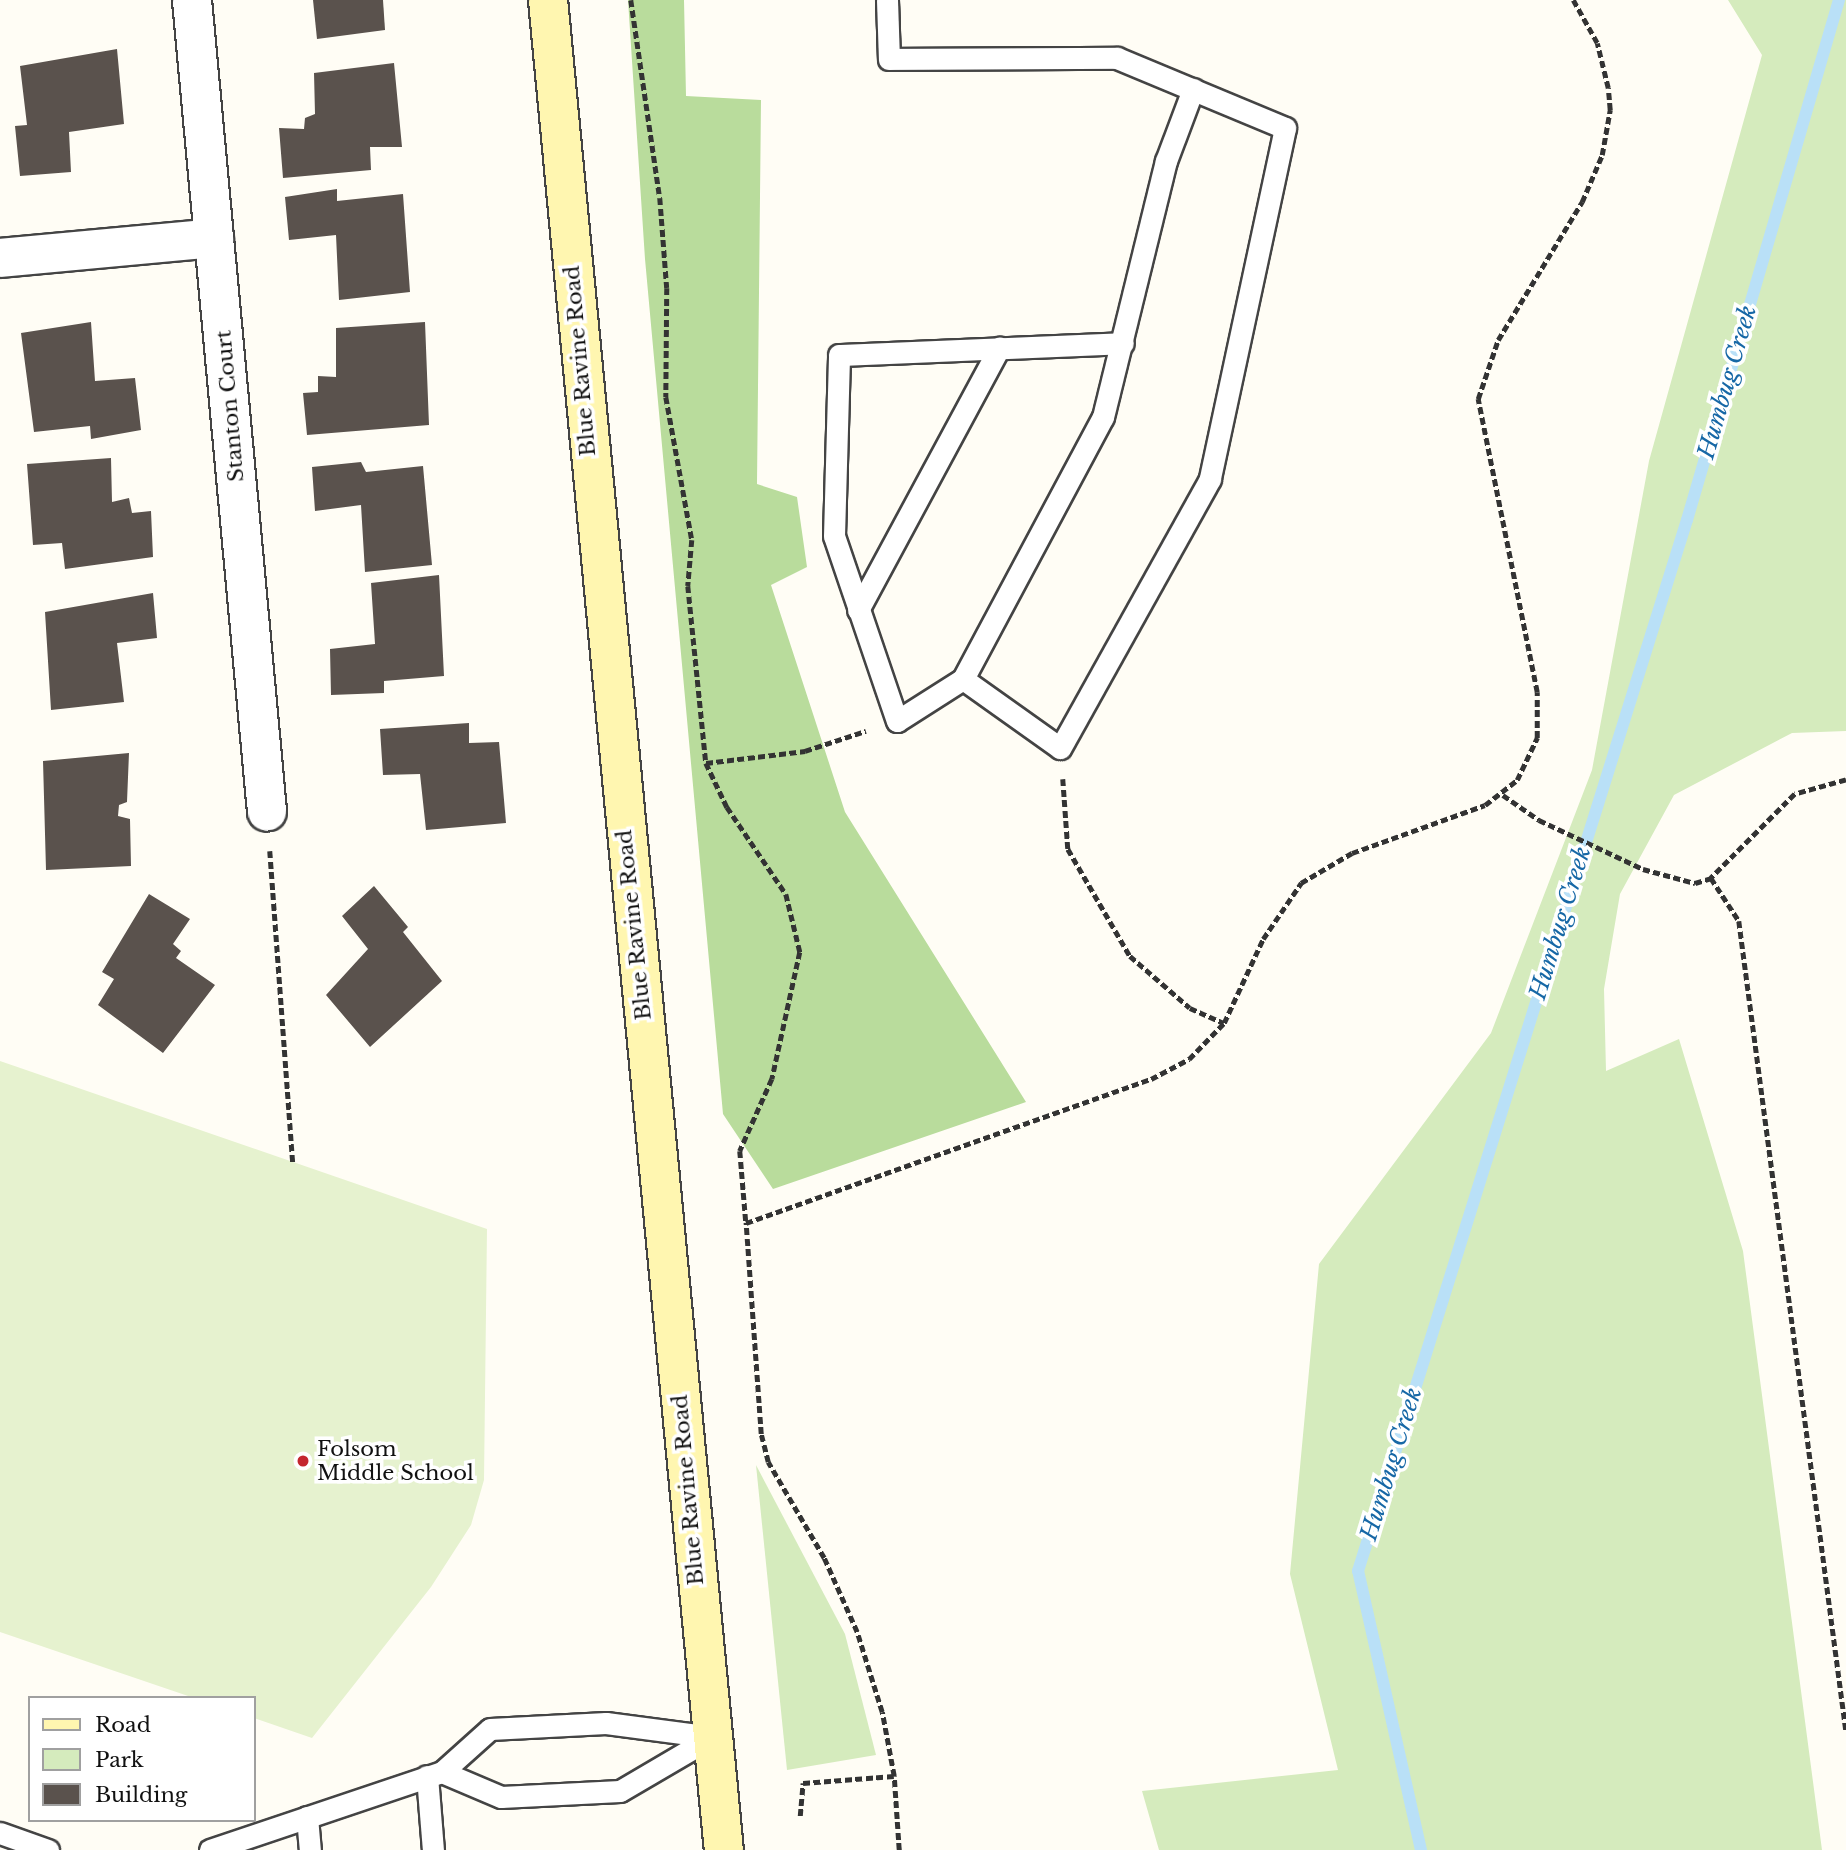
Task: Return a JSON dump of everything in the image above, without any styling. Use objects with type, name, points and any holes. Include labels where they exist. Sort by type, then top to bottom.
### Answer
[{"type":"main road","name":"Blue Ravine Road","points":[[548,0],[724,1850]]},
{"type":"street","name":"Stanton Court","points":[[192,0],[267,811]]},
{"type":"street","points":[[0,258],[215,237]]},
{"type":"lane","points":[[887,0],[889,59],[1117,58],[1285,128],[1210,480],[1060,748],[963,679]]},
{"type":"lane","points":[[1123,342],[839,355],[834,536],[897,721],[963,679],[1103,417],[1123,342],[1166,161],[1192,89]]},
{"type":"lane","points":[[858,610],[999,348]]},
{"type":"lane","points":[[210,1850],[435,1774],[490,1729],[606,1723],[712,1737]]},
{"type":"lane","points":[[435,1774],[501,1797],[620,1791],[712,1737]]},
{"type":"lane","points":[[433,1850],[435,1774]]},
{"type":"lane","points":[[307,1817],[310,1850]]},
{"type":"lane","points":[[0,1833],[48,1850]]},
{"type":"path","points":[[631,0],[660,198],[667,288],[666,397],[692,540],[688,586],[706,763],[727,807],[786,894],[800,952],[772,1079],[740,1152],[761,1434],[768,1462],[824,1558],[857,1632],[882,1712],[894,1776],[899,1850]]},
{"type":"path","points":[[747,1223],[1150,1079],[1189,1059],[1224,1023],[1263,939],[1301,883],[1374,845],[1474,809],[1503,795],[1528,764],[1539,715],[1486,452],[1478,399],[1482,376],[1528,287],[1582,202],[1607,135],[1610,110],[1604,67],[1573,0]]},
{"type":"path","points":[[706,763],[805,751],[897,721]]},
{"type":"path","points":[[1060,748],[1068,849],[1107,920],[1130,956],[1161,985],[1190,1008],[1224,1023]]},
{"type":"path","points":[[1503,795],[1539,820],[1643,869],[1695,883],[1711,878],[1795,794],[1846,779]]},
{"type":"path","points":[[267,811],[293,1162]]},
{"type":"path","points":[[1711,878],[1740,920],[1846,1731]]},
{"type":"path","points":[[800,1816],[803,1783],[894,1776]]},
{"type":"green space","points":[[628,0],[684,0],[686,96],[761,100],[757,484],[797,497],[807,567],[771,585],[845,812],[1026,1102],[773,1189],[723,1114],[645,259]]},
{"type":"green space","points":[[1728,0],[1846,0],[1846,731],[1792,733],[1674,795],[1620,894],[1604,989],[1606,1071],[1679,1039],[1743,1251],[1822,1850],[1159,1850],[1142,1791],[1338,1770],[1290,1574],[1319,1264],[1491,1033],[1592,770],[1649,461],[1762,55]]},
{"type":"green space","name":"Folsom Middle School","points":[[0,1061],[487,1229],[484,1480],[471,1525],[431,1587],[312,1738],[256,1719],[256,1696],[188,1696],[0,1632]]},
{"type":"green space","points":[[756,1465],[845,1634],[876,1755],[787,1770]]},
{"type":"building","points":[[313,0],[383,0],[385,30],[317,39]]},
{"type":"building","points":[[117,49],[124,124],[69,132],[71,172],[20,176],[15,126],[27,125],[20,66]]},
{"type":"building","points":[[394,63],[402,147],[370,147],[371,170],[283,178],[279,128],[304,129],[305,118],[315,114],[314,73]]},
{"type":"building","points":[[337,189],[337,201],[403,194],[410,292],[339,300],[336,235],[289,240],[285,197]]},
{"type":"building","points":[[91,322],[95,381],[135,378],[141,430],[91,439],[90,426],[34,432],[21,333]]},
{"type":"building","points":[[425,322],[429,425],[307,435],[303,393],[318,392],[318,376],[336,377],[336,328]]},
{"type":"building","points":[[111,458],[112,502],[129,498],[132,513],[151,511],[153,557],[65,569],[62,543],[33,545],[27,464]]},
{"type":"building","points":[[361,462],[366,472],[423,466],[432,565],[365,572],[361,505],[315,511],[312,467]]},
{"type":"building","points":[[439,575],[444,676],[384,681],[384,693],[331,695],[330,649],[375,644],[371,583]]},
{"type":"building","points":[[153,593],[157,638],[117,643],[124,702],[51,710],[45,612]]},
{"type":"building","points":[[469,723],[469,743],[499,742],[506,823],[426,830],[420,774],[383,775],[380,729]]},
{"type":"building","points":[[129,753],[127,802],[119,805],[118,816],[130,819],[131,866],[46,870],[43,761]]},
{"type":"building","points":[[374,886],[408,927],[403,932],[442,981],[370,1047],[326,995],[368,949],[342,916]]},
{"type":"building","points":[[149,894],[190,919],[173,944],[181,951],[176,958],[215,985],[163,1053],[98,1005],[114,979],[102,972]]},
{"type":"waterway","name":"Humbug Creek","points":[[1421,1850],[1358,1571],[1687,520],[1839,0]]},
{"type":"place","name":"Folsom Middle School","points":[[303,1461]]}]
